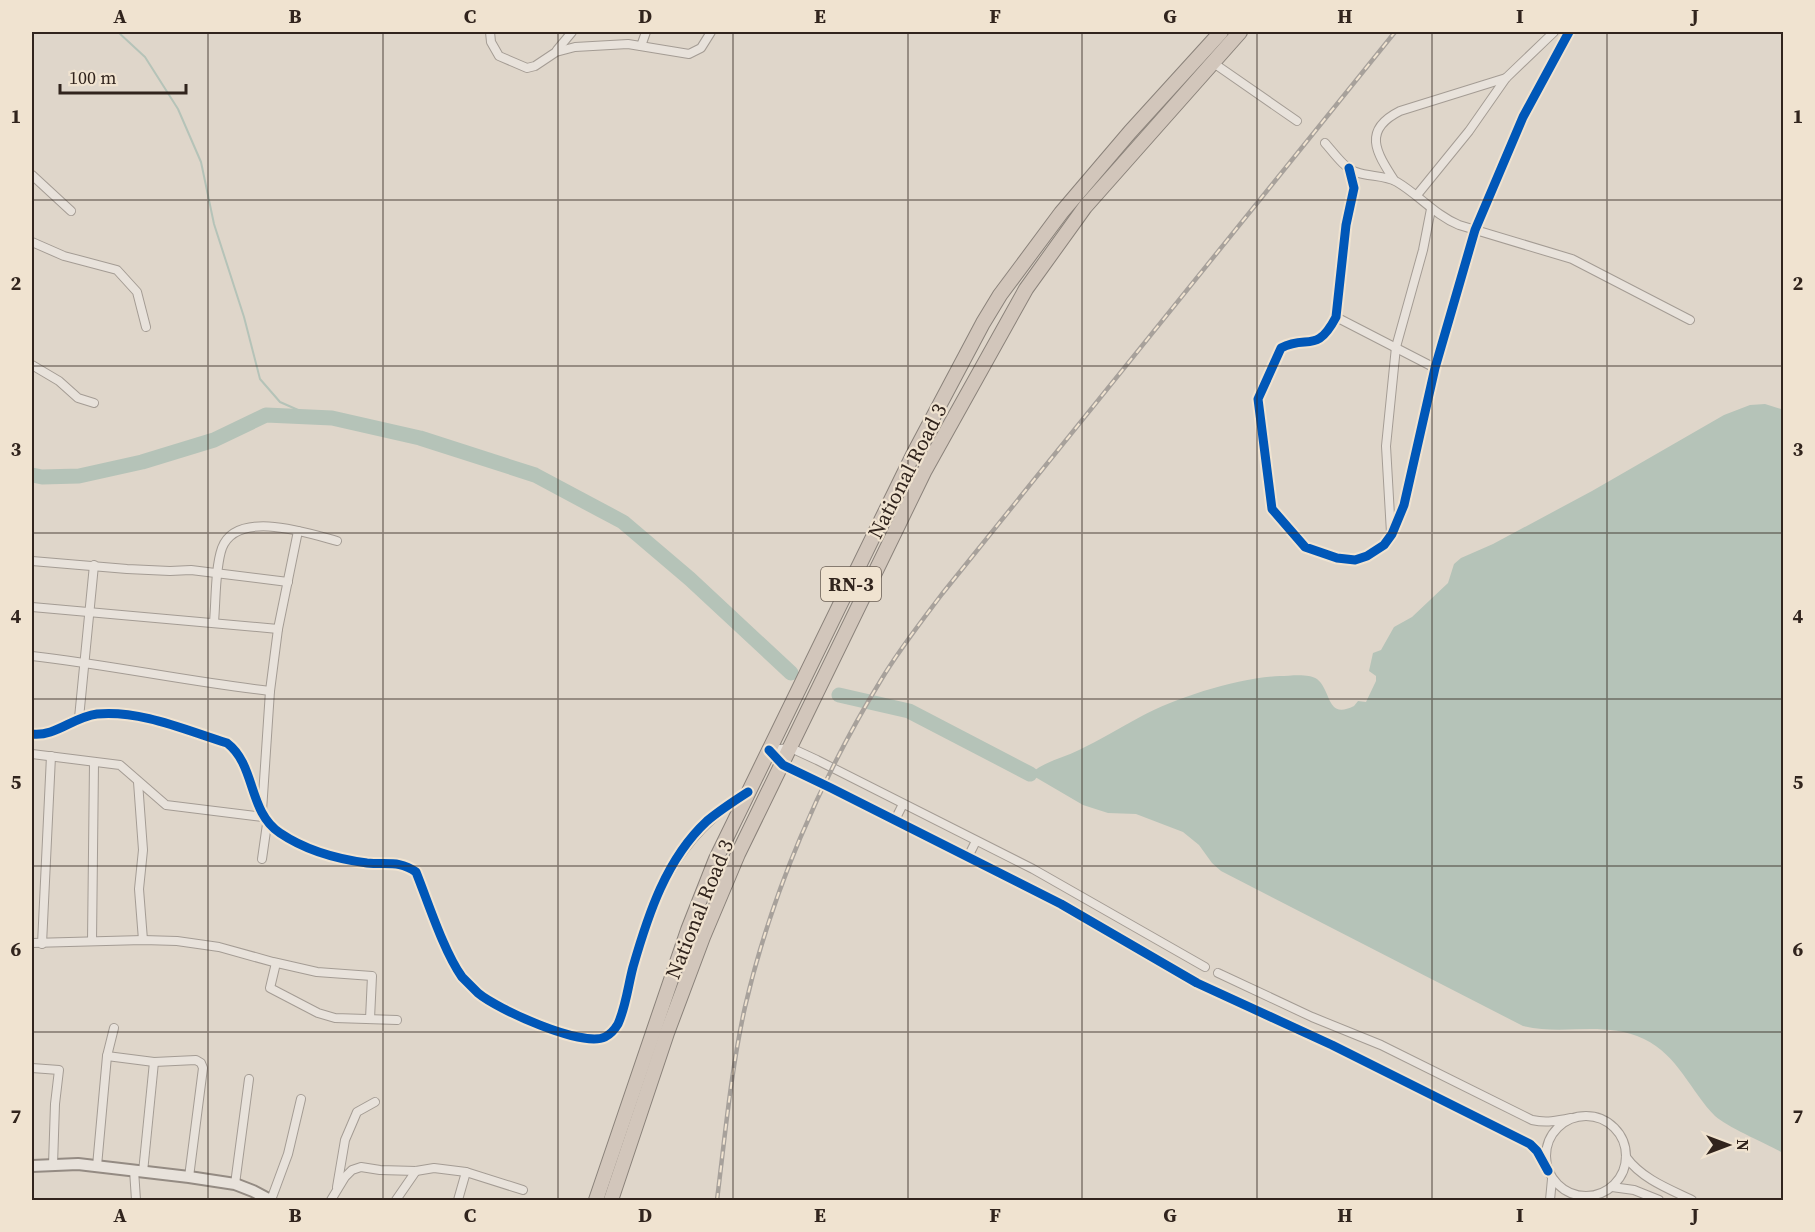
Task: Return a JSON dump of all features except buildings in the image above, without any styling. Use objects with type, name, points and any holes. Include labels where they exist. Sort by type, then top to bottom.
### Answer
[{"type":"highway","name":"National Road 3","points":[[596,1200],[688,930],[716,859],[914,455],[1000,295],[1061,213],[1221,32]]},
{"type":"highway","name":"RN-3","points":[[611,1200],[668,1033],[703,938],[738,854],[926,470],[1026,289],[1085,207],[1240,32]]},
{"type":"highway","points":[[616,1137],[630,1142]]},
{"type":"street","points":[[490,32],[490,42],[500,56],[524,67],[535,66],[556,52],[569,48],[621,44],[689,54],[701,48],[711,32]]},
{"type":"street","points":[[556,52],[572,32]]},
{"type":"street","points":[[641,46],[646,32]]},
{"type":"street","points":[[1417,195],[1469,131],[1506,78],[1554,32]]},
{"type":"street","points":[[1349,168],[1354,188],[1346,225],[1336,317],[1329,330],[1320,339],[1281,348],[1258,399],[1272,509],[1305,547],[1337,558],[1355,560],[1367,556],[1384,545],[1392,534],[1404,505],[1435,368],[1475,230],[1523,117],[1569,32]]},
{"type":"street","points":[[1202,54],[1297,121]]},
{"type":"street","points":[[1394,180],[1379,158],[1375,144],[1377,131],[1386,118],[1400,111],[1506,78]]},
{"type":"street","points":[[1325,143],[1349,168],[1356,172],[1394,180],[1417,195],[1444,219],[1572,259],[1690,320]]},
{"type":"street","points":[[32,175],[71,211]]},
{"type":"street","points":[[1392,534],[1386,446],[1396,347],[1423,250],[1431,209]]},
{"type":"street","points":[[32,242],[64,256],[117,270],[137,292],[146,327]]},
{"type":"street","points":[[1336,317],[1435,368]]},
{"type":"street","points":[[32,365],[59,381],[78,398],[94,403]]},
{"type":"street","points":[[214,622],[218,572],[222,549],[228,537],[236,532],[252,528],[272,526],[337,542]]},
{"type":"street","points":[[262,859],[270,691],[278,629],[298,531]]},
{"type":"street","points":[[32,561],[127,569],[218,572],[288,582]]},
{"type":"street","points":[[79,718],[94,565]]},
{"type":"street","points":[[32,607],[278,629]]},
{"type":"street","points":[[32,656],[84,662],[210,684],[270,691]]},
{"type":"street","points":[[32,734],[46,734],[79,718],[96,714],[121,714],[149,718],[227,743],[236,751],[264,818]]},
{"type":"street","points":[[769,750],[791,748],[976,841],[1205,967]]},
{"type":"street","points":[[769,750],[783,765],[1061,904],[1197,983]]},
{"type":"street","points":[[32,754],[120,765],[166,806],[264,818],[300,845],[339,858],[406,865],[416,872],[446,947],[462,976],[479,994],[496,1005],[550,1029],[596,1039],[605,1037],[618,1024],[651,910],[678,857],[706,823],[748,792]]},
{"type":"street","points":[[42,944],[51,756]]},
{"type":"street","points":[[92,941],[94,763]]},
{"type":"street","points":[[138,782],[143,850],[139,889],[143,940]]},
{"type":"street","points":[[895,820],[903,804]]},
{"type":"street","points":[[968,856],[976,841]]},
{"type":"street","points":[[1061,904],[1070,891]]},
{"type":"street","points":[[32,944],[177,941],[219,947],[317,972],[372,976],[370,1019]]},
{"type":"street","points":[[276,963],[270,988],[318,1013],[346,1020],[397,1020]]},
{"type":"street","points":[[1210,989],[1332,1045],[1530,1144],[1537,1151],[1550,1175],[1567,1192],[1583,1199],[1600,1194],[1620,1179],[1625,1168],[1624,1141],[1615,1128],[1602,1118],[1587,1115],[1554,1122],[1533,1120],[1380,1045],[1312,1017],[1218,973]]},
{"type":"street","points":[[97,1166],[107,1056],[114,1028]]},
{"type":"street","points":[[107,1056],[154,1062],[196,1060],[201,1063],[203,1068],[189,1177]]},
{"type":"street","points":[[136,1200],[154,1062]]},
{"type":"street","points":[[32,1068],[59,1070],[55,1104],[53,1165]]},
{"type":"street","points":[[234,1184],[249,1079]]},
{"type":"street","points":[[32,1166],[97,1166],[189,1177],[234,1184],[270,1200],[288,1154],[301,1099]]},
{"type":"street","points":[[336,1191],[345,1140],[357,1112],[375,1102]]},
{"type":"street","points":[[1550,1200],[1550,1175],[1545,1158],[1549,1140],[1560,1124],[1571,1118]]},
{"type":"street","points":[[1626,1157],[1637,1170],[1692,1200]]},
{"type":"street","points":[[331,1200],[352,1170],[361,1167],[416,1171],[434,1168],[466,1172],[523,1190]]},
{"type":"street","points":[[396,1200],[416,1171]]},
{"type":"street","points":[[458,1200],[466,1172]]},
{"type":"street","points":[[1612,1187],[1634,1190],[1659,1200]]},
{"type":"shaded area","points":[[1765,404],[1784,410],[1783,1153],[1715,1116],[1666,1054],[1644,1039],[1613,1030],[1554,1030],[1523,1026],[1221,871],[1199,845],[1183,832],[1136,814],[1108,813],[1083,805],[1030,774],[1041,766],[1073,753],[1172,702],[1246,680],[1280,676],[1309,676],[1322,684],[1334,707],[1345,709],[1354,706],[1358,701],[1366,702],[1376,681],[1376,676],[1369,671],[1373,653],[1381,650],[1394,627],[1412,617],[1448,583],[1454,564],[1461,558],[1493,544],[1592,491],[1724,415],[1750,405]]},
{"type":"waterway","points":[[118,32],[145,57],[178,109],[201,162],[214,224],[244,317],[260,379],[280,402],[314,417]]},
{"type":"waterway","points":[[32,475],[79,476],[142,462],[214,440],[266,415],[332,418],[420,438],[535,475],[623,522],[690,579],[791,673]]},
{"type":"waterway","points":[[839,695],[909,711],[1030,774]]},
{"type":"railway","points":[[717,1200],[736,1055],[745,1007],[769,922],[818,797],[881,680],[910,636],[942,594],[1395,32]]},
{"type":"cycle path","points":[[1349,168],[1354,188],[1346,225],[1336,317],[1329,329],[1317,340],[1290,344],[1281,348],[1258,399],[1272,509],[1305,547],[1337,558],[1355,560],[1367,556],[1384,545],[1392,534],[1404,505],[1435,368],[1475,230],[1523,117],[1569,32]]},
{"type":"cycle path","points":[[32,734],[48,733],[88,716],[113,714],[163,722],[227,743],[243,763],[262,813],[280,833],[311,849],[333,856],[367,863],[398,864],[416,872],[455,967],[478,993],[520,1017],[540,1025],[578,1037],[594,1039],[607,1036],[618,1024],[652,908],[680,853],[707,821],[748,792]]},
{"type":"cycle path","points":[[769,750],[783,765],[1061,904],[1197,983],[1332,1045],[1530,1144],[1537,1151],[1548,1171]]}]
